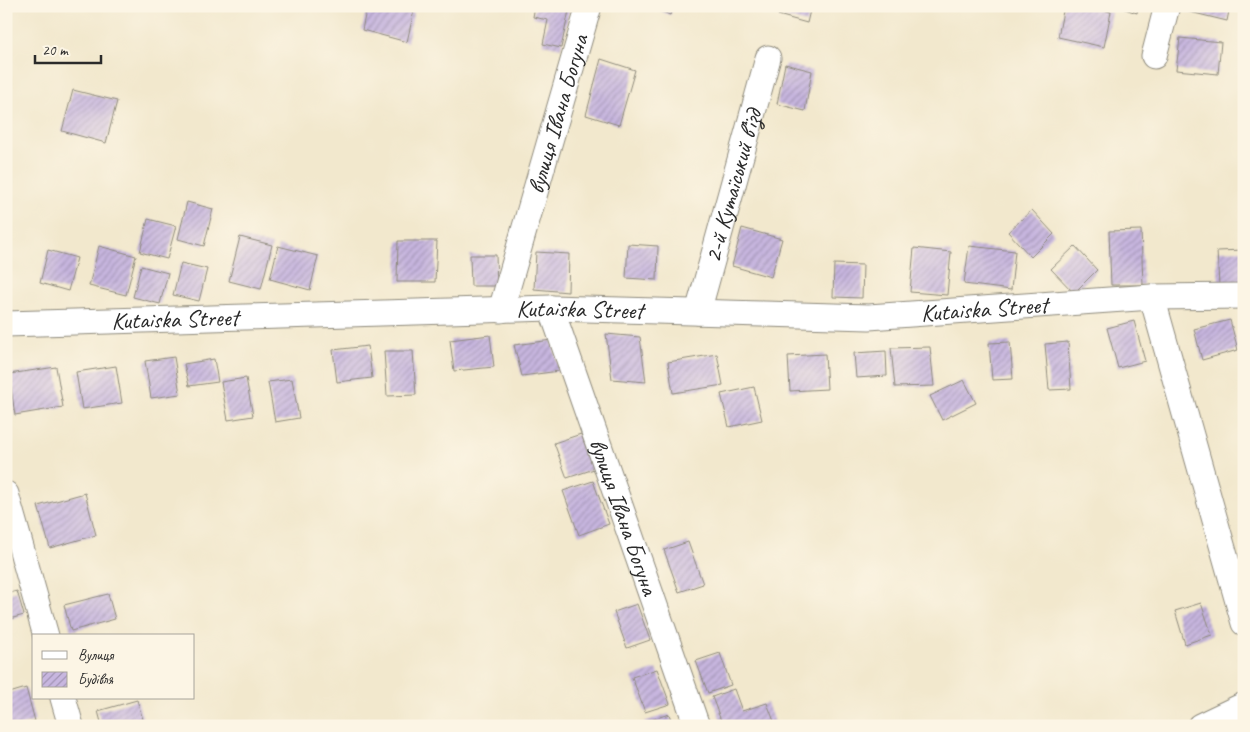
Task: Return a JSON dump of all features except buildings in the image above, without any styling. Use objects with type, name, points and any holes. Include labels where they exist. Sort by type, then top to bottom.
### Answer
[{"type":"street","name":"вулиця Івана Богуна","points":[[501,310],[589,6]]},
{"type":"street","points":[[1154,56],[1166,6]]},
{"type":"street","name":"2-й Кутаїський в’їзд","points":[[698,312],[768,58]]},
{"type":"street","name":"Kutaiska Street","points":[[6,324],[551,308],[869,317],[1152,297],[1244,296]]},
{"type":"street","points":[[1152,297],[1244,623]]},
{"type":"street","name":"вулиця Івана Богуна","points":[[551,308],[697,726]]},
{"type":"street","points":[[6,494],[45,634]]},
{"type":"street","points":[[64,700],[71,726]]},
{"type":"street","points":[[1200,726],[1205,721],[1244,705]]}]
